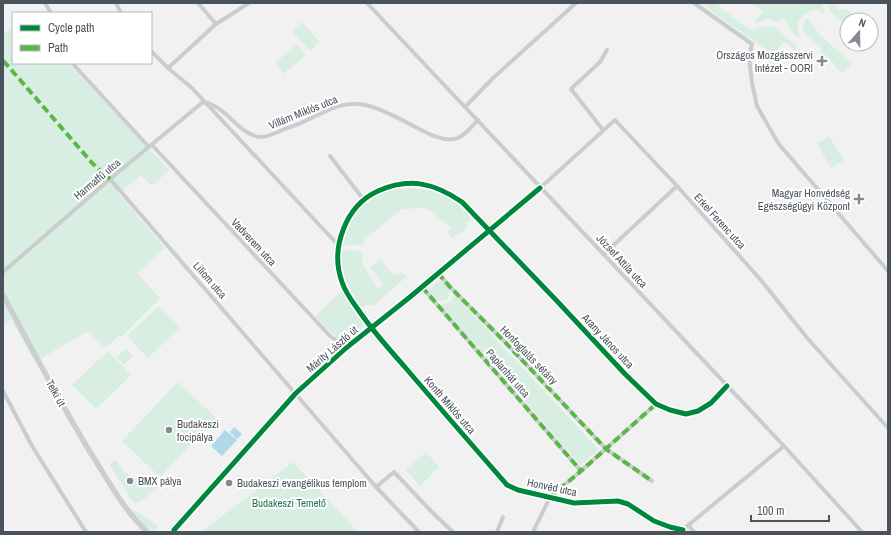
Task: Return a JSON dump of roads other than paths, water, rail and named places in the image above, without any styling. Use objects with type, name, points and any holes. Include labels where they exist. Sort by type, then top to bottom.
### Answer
[{"type":"main road","name":"Telki út","points":[[3,294],[54,389],[113,490],[135,520]]},
{"type":"main road","points":[[135,520],[141,532]]},
{"type":"main road","points":[[135,520],[147,532]]},
{"type":"street","points":[[45,3],[50,12]]},
{"type":"street","points":[[116,3],[120,12]]},
{"type":"street","points":[[198,3],[216,24]]},
{"type":"street","points":[[168,68],[216,24],[249,3]]},
{"type":"street","name":"József Attila utca","points":[[367,3],[728,386],[862,532]]},
{"type":"street","points":[[465,107],[492,79],[576,3]]},
{"type":"street","points":[[694,3],[752,44],[749,57],[752,83],[757,106],[778,143],[888,271]]},
{"type":"street","points":[[603,130],[571,89],[600,62],[607,50]]},
{"type":"street","points":[[152,52],[192,88],[338,246]]},
{"type":"street","name":"Vadverem utca","points":[[73,64],[330,336],[346,348]]},
{"type":"street","name":"Harmatfű utca","points":[[3,272],[110,179],[204,102]]},
{"type":"street","name":"Villám Miklós utca","points":[[204,102],[210,102],[248,132],[262,137],[304,122],[341,105],[356,104],[378,110],[403,120],[430,134],[446,139],[460,137],[478,120]]},
{"type":"street","name":"Erkel Ferenc utca","points":[[603,130],[615,120],[760,279],[808,339],[888,428]]},
{"type":"street","name":"Márity László út","points":[[170,532],[174,531],[296,393],[346,348],[490,231],[540,188],[603,130]]},
{"type":"street","points":[[330,156],[364,200]]},
{"type":"street","name":"Liliom utca","points":[[110,179],[376,487],[418,532]]},
{"type":"street","name":"Arany János utca","points":[[338,246],[344,229],[352,214],[364,200],[373,193],[395,184],[413,182],[436,187],[448,192],[462,202],[625,374],[656,404],[670,410],[686,414],[698,411],[711,403],[728,386]]},
{"type":"street","points":[[604,254],[676,186]]},
{"type":"street","name":"Konth Miklós utca","points":[[338,246],[339,270],[342,282],[349,297],[371,328],[507,485],[518,490]]},
{"type":"street","name":"Honfoglalás sétány","points":[[438,273],[606,449],[652,481]]},
{"type":"street","name":"Paplanhát utca","points":[[422,287],[581,471]]},
{"type":"street","points":[[3,391],[32,446],[86,532]]},
{"type":"street","points":[[533,532],[550,497],[656,404]]},
{"type":"street","points":[[681,531],[689,526],[784,446]]},
{"type":"street","points":[[376,487],[394,472],[453,532]]},
{"type":"street","name":"Honvéd utca","points":[[518,490],[574,503],[618,501],[628,504],[654,521],[681,531]]},
{"type":"street","points":[[497,532],[503,517]]},
{"type":"street","points":[[689,526],[694,532]]},
{"type":"street","points":[[670,527],[673,532]]},
{"type":"water","points":[[234,427],[242,434],[237,439],[230,432]]},
{"type":"water","points":[[225,430],[237,440],[222,456],[211,446]]},
{"type":"place","name":"Országos Mozgásszervi Intézet - OORI","points":[[822,61]]},
{"type":"place","name":"Magyar Honvédség Egészségügyi Központ","points":[[859,199]]},
{"type":"place","name":"Budakeszi focipálya","points":[[169,430]]},
{"type":"place","name":"BMX pálya","points":[[130,481]]},
{"type":"place","name":"Budakeszi evangélikus templom","points":[[229,483]]},
{"type":"park label","name":"Budakeszi Temető","points":[[289,503]]}]
